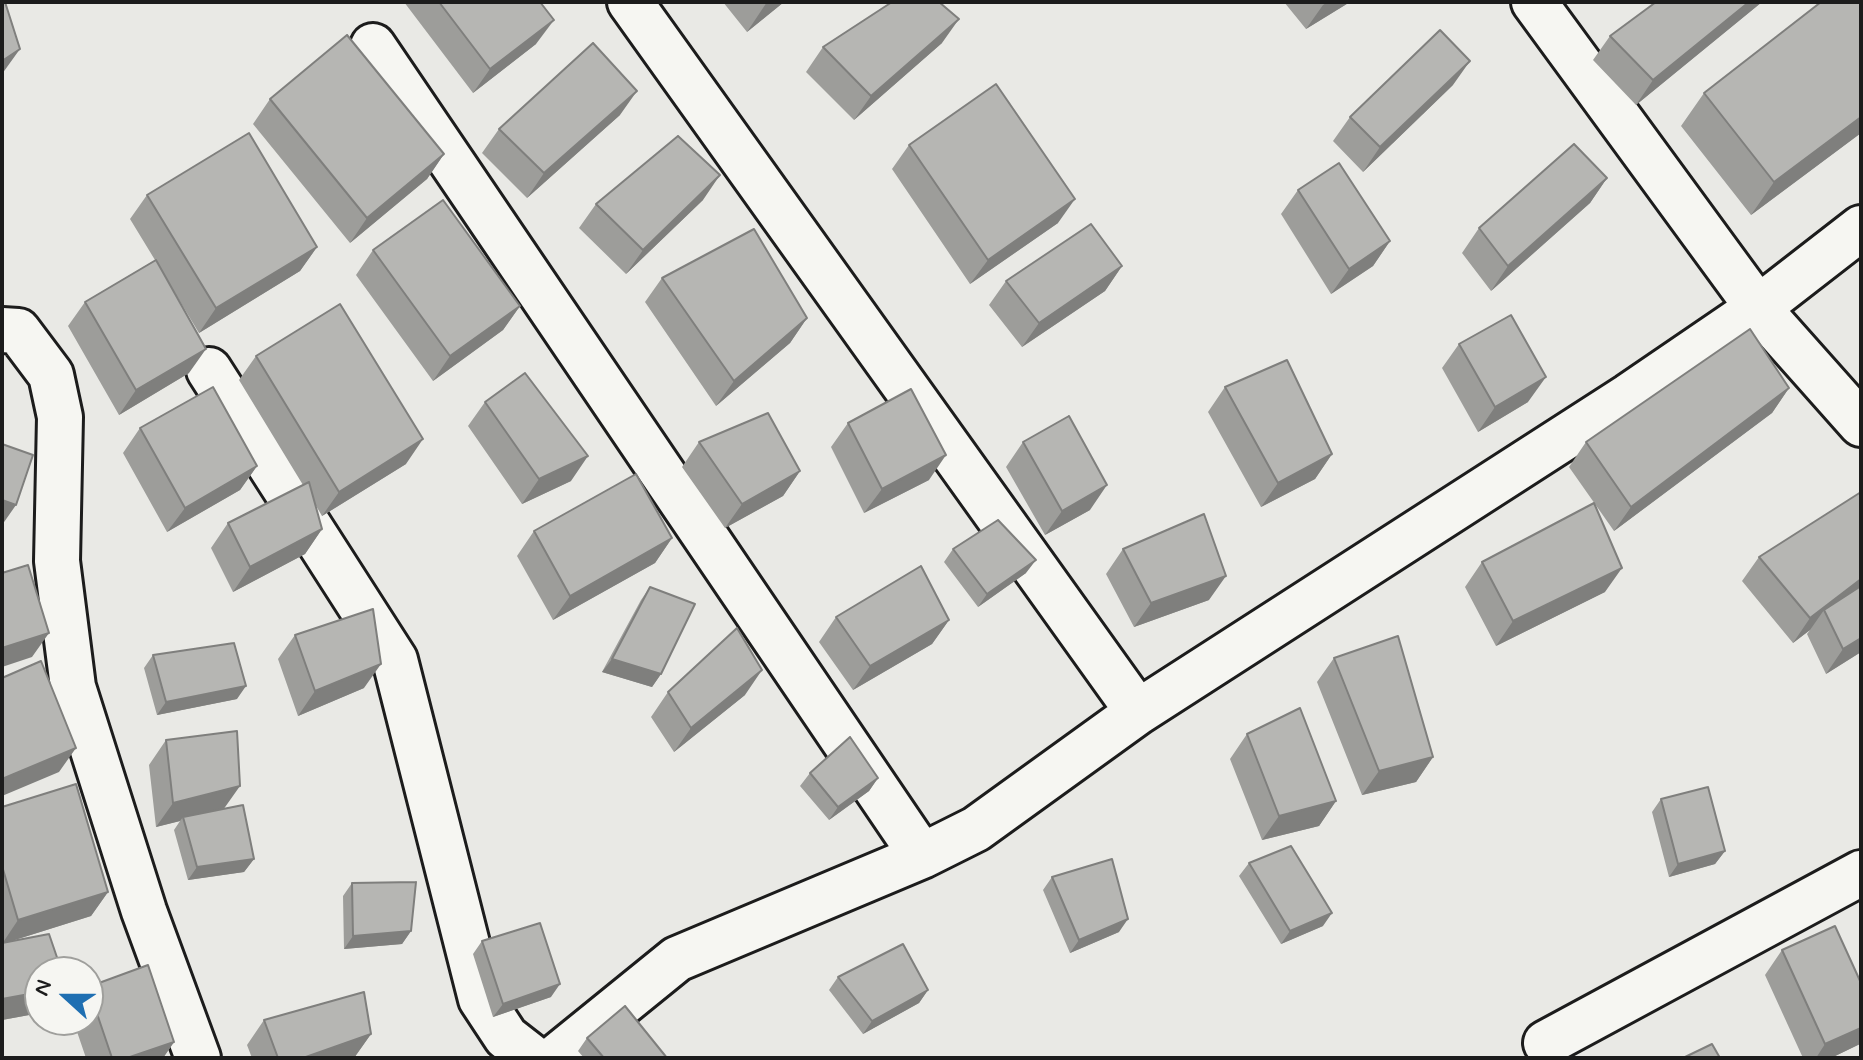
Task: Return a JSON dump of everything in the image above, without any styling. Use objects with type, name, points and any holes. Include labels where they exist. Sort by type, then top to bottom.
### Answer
[{"type":"street","points":[[630,2],[1138,712]]},
{"type":"street","points":[[1534,2],[1758,308],[1861,424]]},
{"type":"street","points":[[373,46],[922,856]]},
{"type":"street","points":[[555,1058],[677,959],[922,856],[976,829],[1138,712],[1629,396],[1758,308],[1861,228]]},
{"type":"street","points":[[7,320],[51,375],[60,417],[57,561],[73,687],[144,911],[198,1058]]},
{"type":"street","points":[[209,370],[395,660],[481,999],[506,1037],[533,1058]]},
{"type":"street","points":[[1546,1043],[1861,873]]},
{"type":"building","points":[[2,2],[5,2],[20,49],[2,61]]},
{"type":"building","points":[[439,2],[540,2],[554,20],[490,69]]},
{"type":"building","points":[[892,2],[939,2],[959,19],[871,96],[823,47]]},
{"type":"building","points":[[1656,2],[1749,2],[1653,80],[1610,36]]},
{"type":"building","points":[[1821,2],[1861,2],[1861,117],[1774,182],[1704,93]]},
{"type":"building","points":[[1440,30],[1470,61],[1380,147],[1350,117]]},
{"type":"building","points":[[347,35],[444,154],[367,218],[270,99]]},
{"type":"building","points":[[593,43],[637,91],[544,173],[499,129]]},
{"type":"building","points":[[996,84],[1075,199],[988,260],[909,145]]},
{"type":"building","points":[[249,133],[317,247],[216,308],[147,195]]},
{"type":"building","points":[[678,136],[720,175],[643,250],[596,204]]},
{"type":"building","points":[[1574,144],[1607,178],[1508,266],[1479,228]]},
{"type":"building","points":[[1339,163],[1390,241],[1349,269],[1298,190]]},
{"type":"building","points":[[443,200],[520,306],[450,356],[373,250]]},
{"type":"building","points":[[1091,224],[1122,266],[1039,323],[1006,281]]},
{"type":"building","points":[[754,229],[807,318],[734,381],[662,278]]},
{"type":"building","points":[[156,260],[206,349],[136,390],[85,302]]},
{"type":"building","points":[[340,304],[423,439],[339,492],[256,356]]},
{"type":"building","points":[[1511,315],[1546,377],[1495,407],[1459,344]]},
{"type":"building","points":[[1750,329],[1789,388],[1631,507],[1586,442]]},
{"type":"building","points":[[1287,360],[1332,454],[1278,483],[1225,387]]},
{"type":"building","points":[[525,373],[588,456],[539,479],[485,402]]},
{"type":"building","points":[[213,387],[257,466],[185,508],[140,428]]},
{"type":"building","points":[[911,389],[946,455],[882,489],[848,423]]},
{"type":"building","points":[[768,413],[800,471],[742,504],[699,442]]},
{"type":"building","points":[[1069,416],[1107,485],[1062,511],[1023,442]]},
{"type":"building","points":[[2,444],[33,455],[16,505],[2,500]]},
{"type":"building","points":[[636,474],[672,538],[570,596],[534,531]]},
{"type":"building","points":[[309,482],[322,529],[250,567],[228,523]]},
{"type":"building","points":[[1861,492],[1861,579],[1810,618],[1759,557]]},
{"type":"building","points":[[1594,503],[1622,568],[1513,621],[1482,562]]},
{"type":"building","points":[[1204,514],[1226,576],[1151,603],[1123,549]]},
{"type":"building","points":[[998,520],[1036,560],[987,594],[953,549]]},
{"type":"building","points":[[28,565],[49,633],[2,648],[2,573]]},
{"type":"building","points":[[921,566],[949,620],[870,666],[836,617]]},
{"type":"building","points":[[1861,586],[1861,638],[1843,649],[1824,610]]},
{"type":"building","points":[[650,587],[695,604],[661,674],[612,659]]},
{"type":"building","points":[[373,609],[381,664],[315,691],[295,635]]},
{"type":"building","points":[[737,628],[762,670],[691,728],[668,692]]},
{"type":"building","points":[[1398,636],[1433,757],[1379,771],[1334,658]]},
{"type":"building","points":[[234,643],[246,686],[166,702],[153,655]]},
{"type":"building","points":[[41,661],[76,748],[2,779],[2,678]]},
{"type":"building","points":[[1300,708],[1336,801],[1279,816],[1247,734]]},
{"type":"building","points":[[237,731],[240,786],[173,803],[166,740]]},
{"type":"building","points":[[850,737],[878,778],[838,807],[810,773]]},
{"type":"building","points":[[76,784],[108,892],[18,920],[2,866],[2,807]]},
{"type":"building","points":[[1708,787],[1725,851],[1678,864],[1661,799]]},
{"type":"building","points":[[243,805],[254,859],[197,867],[183,817]]},
{"type":"building","points":[[1291,846],[1332,913],[1290,931],[1249,863]]},
{"type":"building","points":[[1112,859],[1128,919],[1079,940],[1052,877]]},
{"type":"building","points":[[416,882],[411,931],[353,936],[352,883]]},
{"type":"building","points":[[540,923],[560,984],[503,1004],[482,941]]},
{"type":"building","points":[[1835,926],[1861,983],[1861,1028],[1825,1044],[1782,950]]},
{"type":"building","points":[[49,934],[57,956],[24,956],[24,995],[2,999],[2,943]]},
{"type":"building","points":[[903,944],[928,990],[872,1021],[838,977]]},
{"type":"building","points":[[148,965],[174,1042],[127,1058],[112,1058],[104,1034],[104,981]]},
{"type":"building","points":[[364,992],[371,1034],[303,1058],[278,1058],[264,1020]]},
{"type":"building","points":[[625,1006],[667,1058],[604,1058],[587,1038]]},
{"type":"building","points":[[1712,1044],[1720,1058],[1683,1058]]}]
